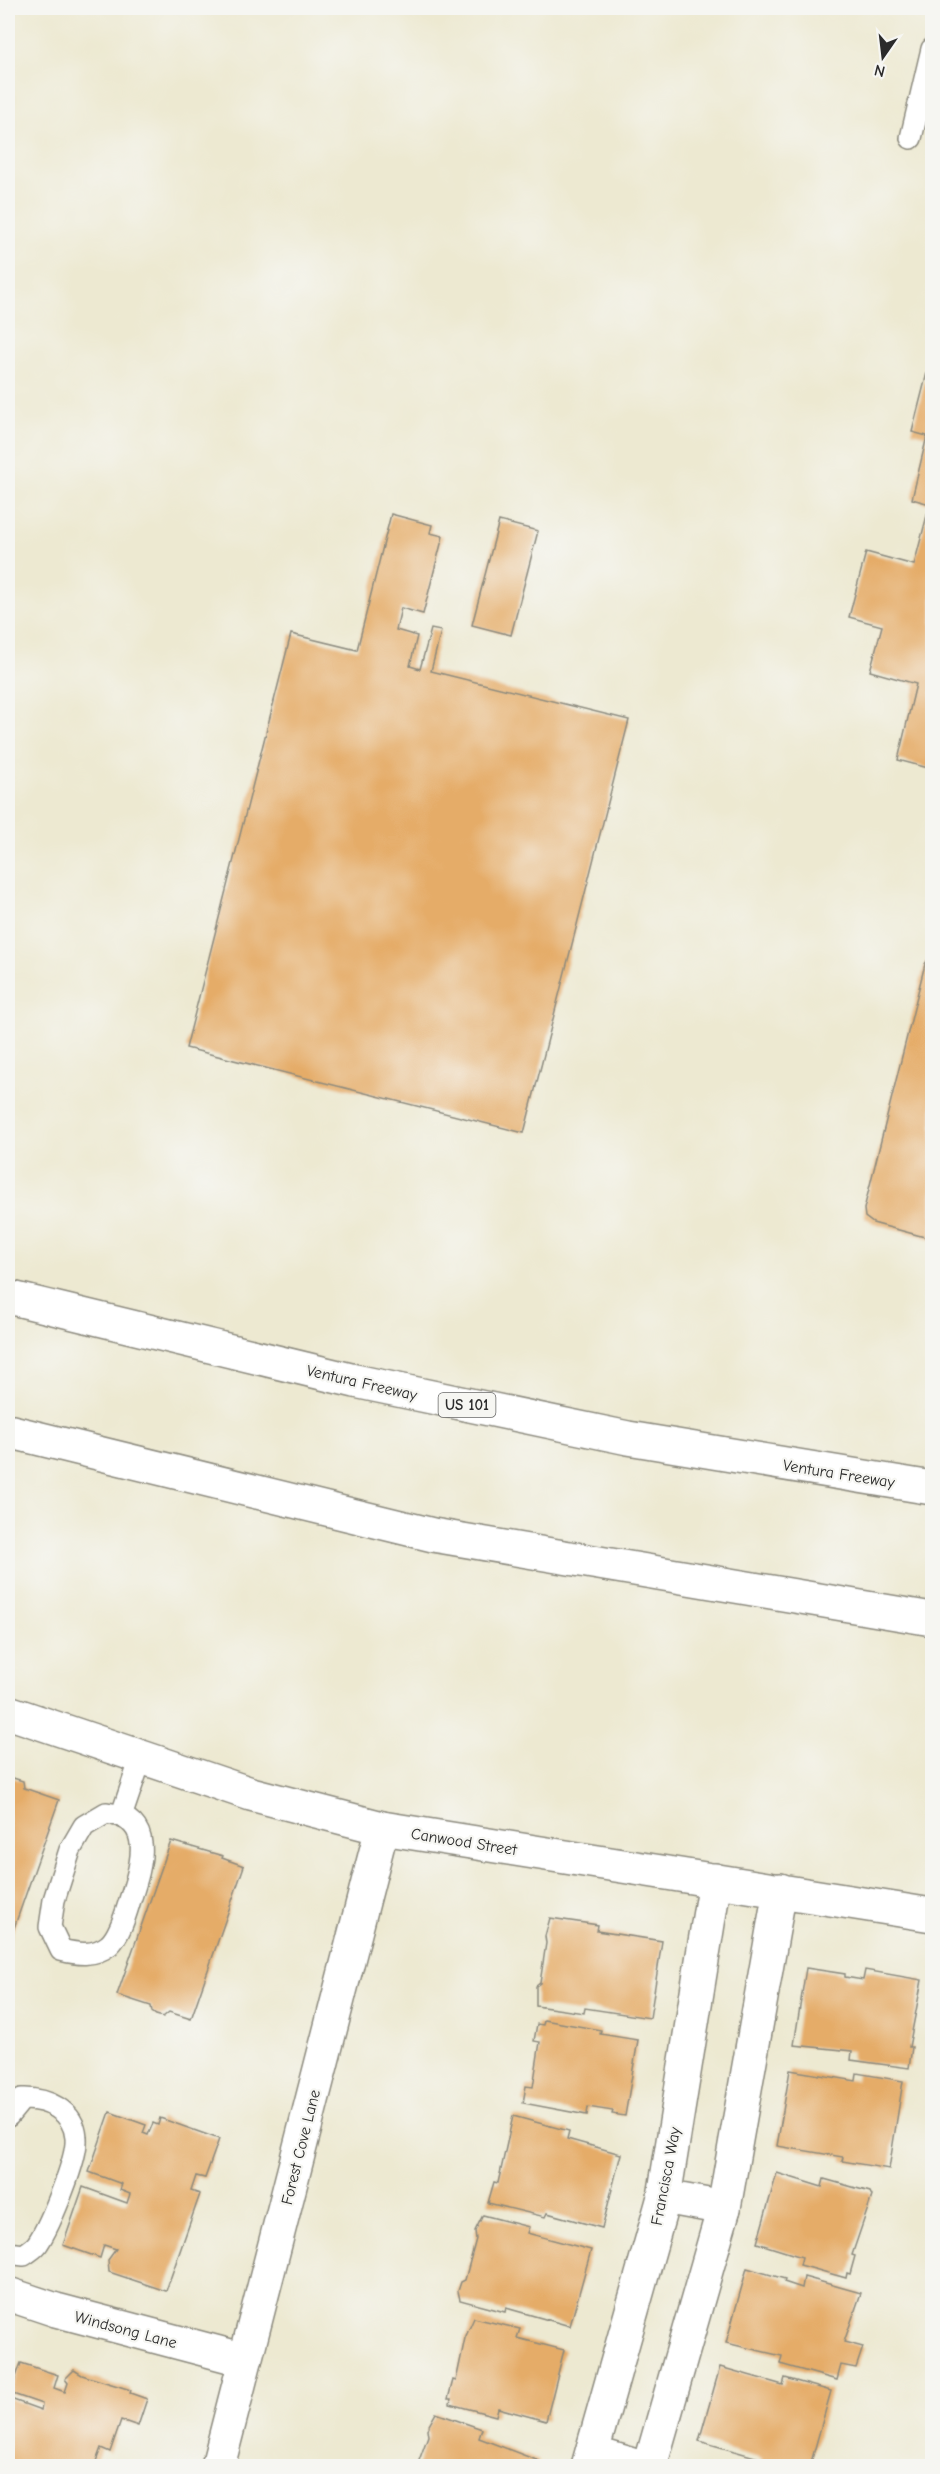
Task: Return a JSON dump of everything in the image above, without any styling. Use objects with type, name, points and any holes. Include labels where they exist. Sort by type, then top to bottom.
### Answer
[{"type":"main road","name":"Ventura Freeway","points":[[8,1297],[355,1382],[628,1438],[933,1488]]},
{"type":"main road","points":[[8,1431],[433,1535],[933,1619]]},
{"type":"main road","name":"Canwood Street","points":[[8,1712],[251,1794],[382,1828],[933,1915]]},
{"type":"main road","name":"Forest Cove Lane","points":[[218,2466],[382,1828]]},
{"type":"main road","name":"Francisca Way","points":[[590,2460],[664,2197],[715,1880]]},
{"type":"main road","points":[[650,2466],[724,2208],[780,1890]]},
{"type":"main road","points":[[664,2197],[724,2208]]},
{"type":"main road","name":"Windsong Lane","points":[[8,2294],[56,2310],[245,2360]]},
{"type":"main road","points":[[590,2460],[637,2466]]},
{"type":"lane","points":[[911,138],[933,49]]},
{"type":"lane","points":[[122,1814],[141,1758]]},
{"type":"lane","points":[[106,1813],[122,1814],[136,1826],[142,1843],[138,1878],[124,1920],[109,1945],[82,1956],[61,1950],[50,1927],[54,1900],[70,1850],[84,1826],[106,1813]]},
{"type":"lane","points":[[8,2116],[22,2099],[35,2099],[54,2104],[69,2119],[77,2139],[66,2182],[38,2245],[24,2255],[8,2253]]},
{"type":"building","points":[[929,365],[932,366],[932,769],[898,760],[916,684],[870,671],[882,626],[849,617],[866,552],[914,565],[930,504],[912,499],[927,436],[912,432]]},
{"type":"building","points":[[391,514],[432,525],[430,533],[443,536],[423,614],[401,608],[396,630],[417,636],[410,666],[420,669],[431,629],[441,631],[431,671],[629,720],[524,1133],[186,1048],[291,634],[357,650]]},
{"type":"building","points":[[499,521],[538,531],[511,635],[472,625]]},
{"type":"building","points":[[932,954],[932,1239],[873,1223],[865,1217],[864,1209],[925,964]]},
{"type":"building","points":[[13,1778],[23,1781],[24,1788],[59,1800],[8,1945],[8,1782]]},
{"type":"building","points":[[171,1841],[223,1856],[222,1858],[244,1866],[191,2019],[169,2012],[163,2017],[156,2015],[152,2012],[151,2006],[117,1995]]},
{"type":"building","points":[[550,1918],[598,1925],[597,1931],[662,1941],[650,2018],[585,2008],[584,2013],[536,2006],[536,1986],[540,1983],[545,1936]]},
{"type":"building","points":[[806,1968],[845,1974],[845,1977],[863,1980],[865,1970],[922,1980],[909,2047],[912,2047],[909,2068],[851,2060],[852,2051],[794,2045]]},
{"type":"building","points":[[544,2020],[601,2030],[600,2034],[638,2040],[625,2116],[612,2114],[613,2111],[588,2107],[587,2115],[523,2103],[526,2086],[533,2087],[540,2042],[534,2041],[537,2024],[543,2025]]},
{"type":"building","points":[[790,2070],[856,2081],[857,2073],[903,2081],[889,2169],[842,2161],[843,2157],[777,2146]]},
{"type":"building","points":[[110,2112],[146,2125],[143,2133],[148,2135],[153,2123],[158,2125],[160,2118],[219,2139],[205,2178],[196,2176],[191,2191],[200,2194],[166,2291],[109,2272],[108,2260],[116,2249],[104,2245],[100,2258],[63,2245],[83,2187],[127,2203],[130,2194],[120,2190],[122,2184],[89,2172]]},
{"type":"building","points":[[513,2116],[569,2131],[567,2139],[621,2154],[602,2228],[547,2213],[545,2217],[488,2203],[494,2182],[498,2183]]},
{"type":"building","points":[[777,2173],[822,2187],[824,2179],[870,2192],[872,2196],[852,2255],[855,2256],[850,2274],[847,2273],[846,2278],[800,2265],[802,2257],[757,2243]]},
{"type":"building","points":[[483,2215],[529,2227],[527,2233],[591,2250],[570,2326],[506,2308],[505,2312],[460,2300],[458,2291],[461,2282],[465,2280],[476,2239],[475,2231]]},
{"type":"building","points":[[747,2268],[785,2279],[784,2282],[802,2288],[804,2277],[861,2293],[844,2342],[863,2347],[856,2368],[841,2365],[837,2380],[780,2364],[782,2356],[726,2343]]},
{"type":"building","points":[[474,2318],[520,2329],[517,2338],[564,2350],[546,2421],[498,2408],[496,2416],[450,2404],[451,2399],[448,2399],[453,2380],[456,2381],[465,2338]]},
{"type":"building","points":[[21,2363],[58,2375],[54,2388],[65,2392],[68,2383],[65,2379],[74,2370],[82,2375],[131,2390],[130,2393],[147,2399],[138,2426],[121,2420],[110,2452],[101,2448],[95,2464],[101,2466],[8,2466],[8,2398],[41,2410],[42,2404],[10,2393]]},
{"type":"building","points":[[720,2367],[783,2385],[785,2378],[831,2391],[810,2466],[768,2466],[761,2464],[762,2459],[699,2441]]},
{"type":"building","points":[[436,2413],[482,2429],[479,2438],[539,2461],[537,2466],[417,2466],[428,2436],[427,2429]]}]
